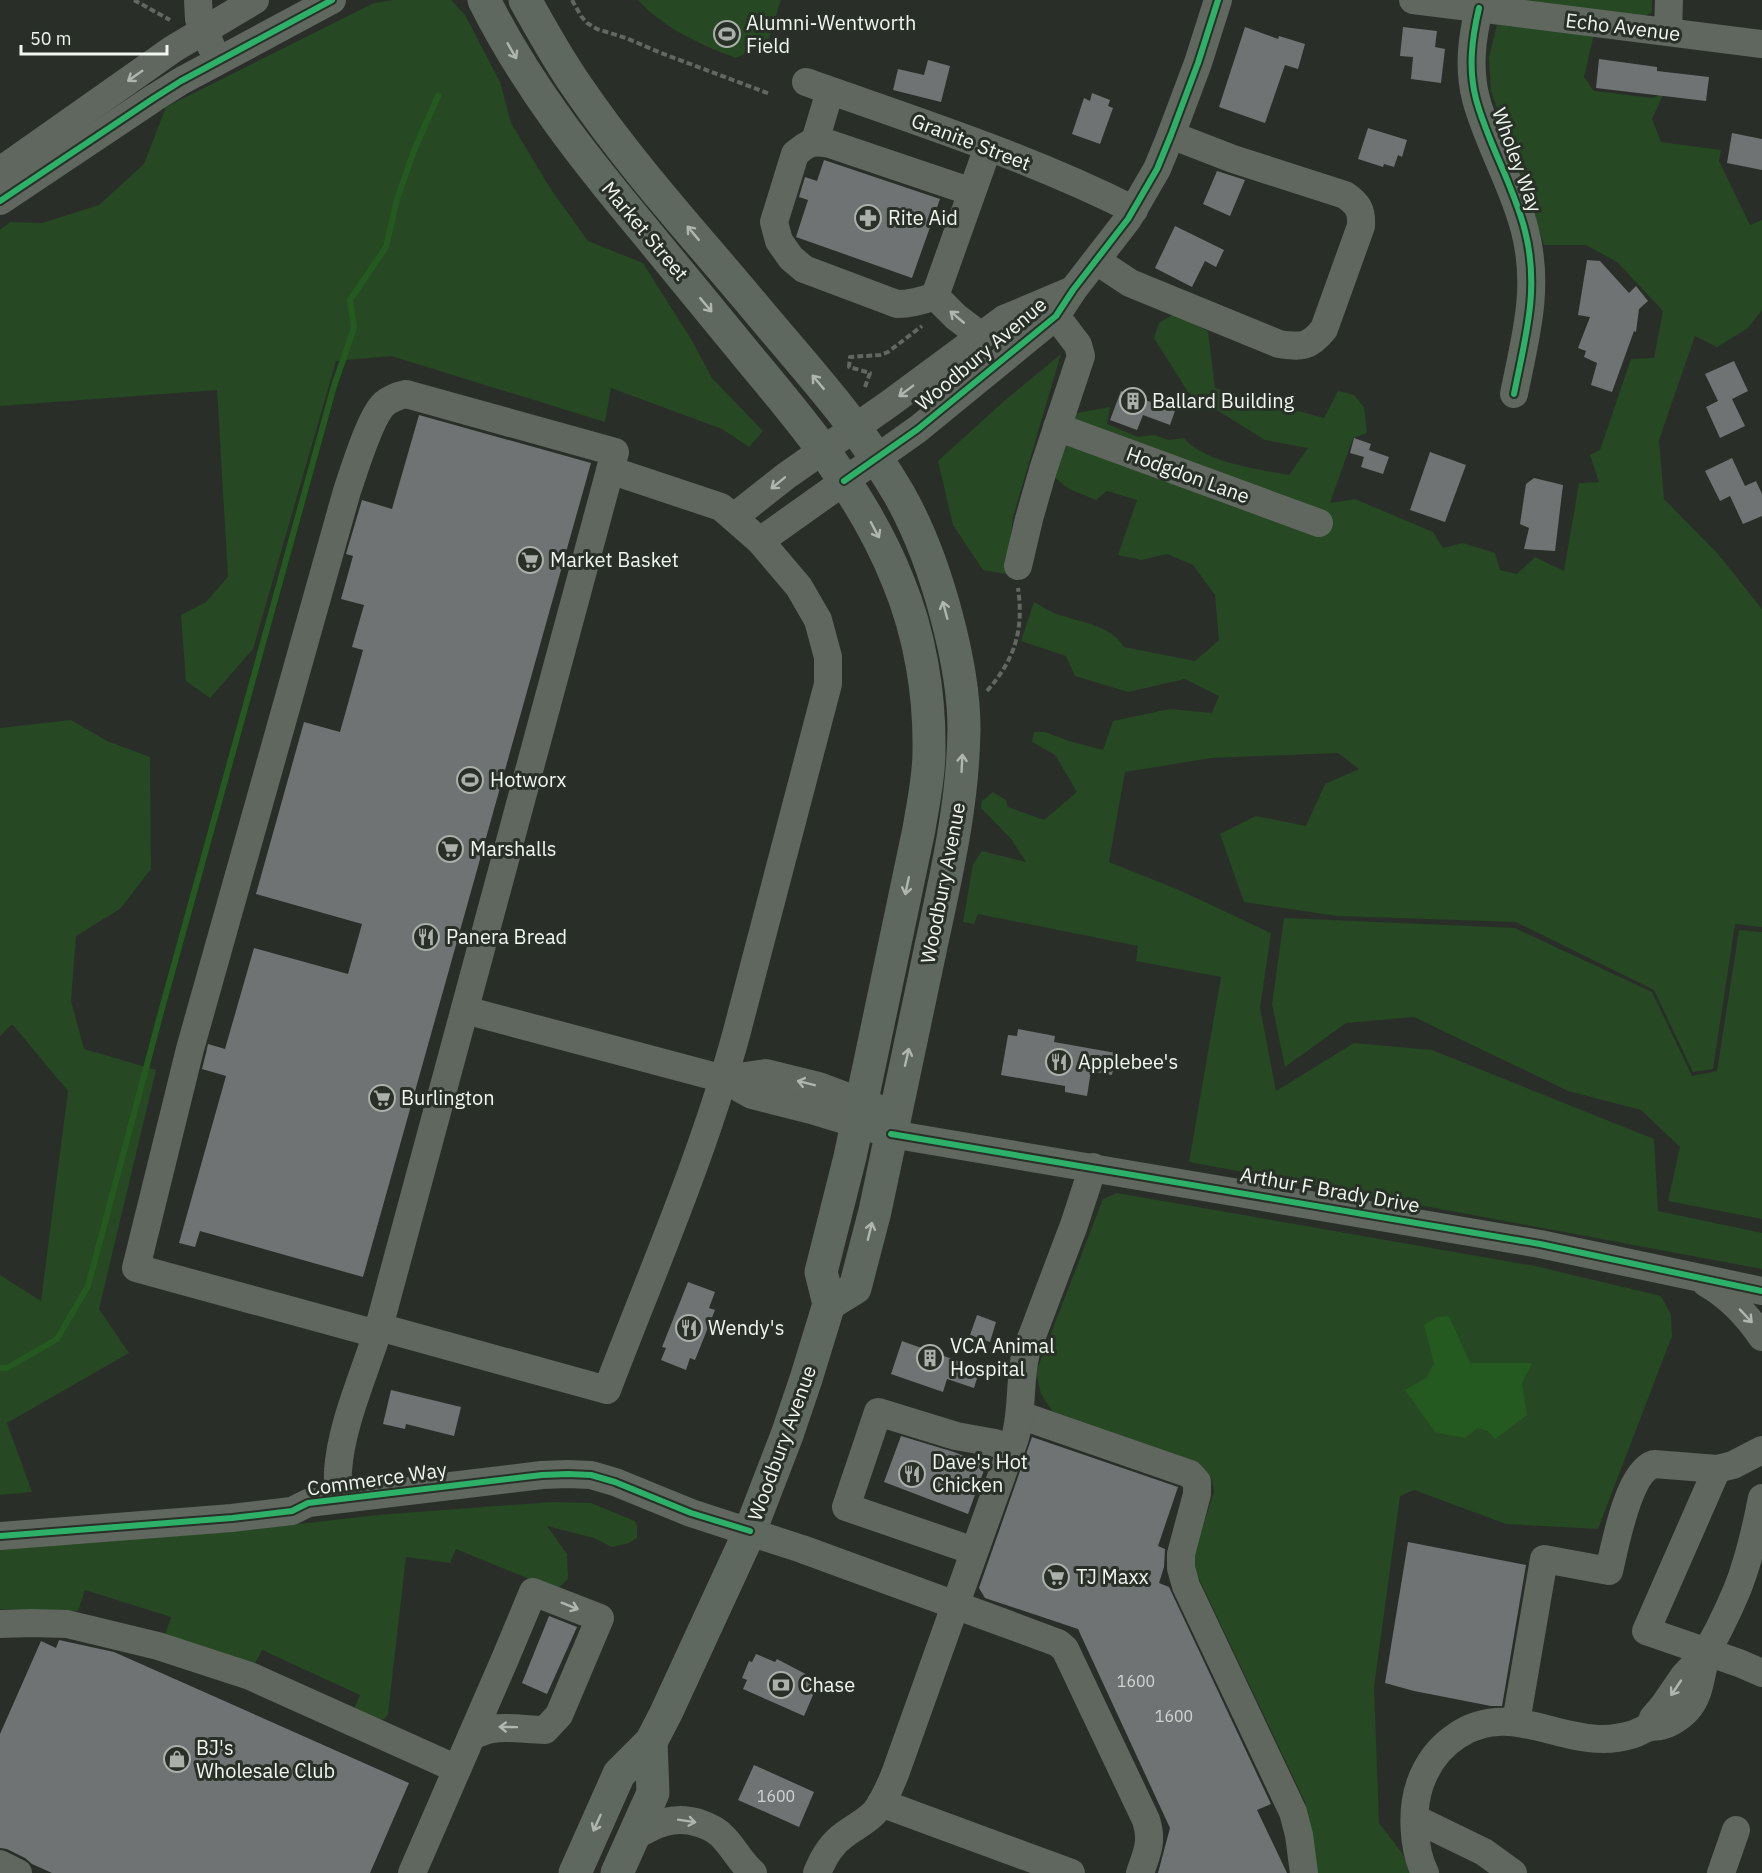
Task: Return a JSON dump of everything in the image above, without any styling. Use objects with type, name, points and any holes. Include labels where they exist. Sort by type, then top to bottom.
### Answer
[{"type":"main road","name":"Market Street","points":[[484,0],[534,88],[573,144],[799,418],[823,451]]},
{"type":"main road","name":"Market Street","points":[[525,0],[557,56],[604,123],[855,428]]},
{"type":"main road","name":"Woodbury Avenue","points":[[829,1304],[855,1288],[875,1211],[949,866],[960,794],[964,726],[958,667],[941,596],[900,496],[855,428]]},
{"type":"main road","name":"Woodbury Avenue","points":[[575,1873],[619,1774],[651,1742],[750,1531],[787,1435],[829,1304],[821,1272],[859,1113],[926,789],[929,753],[925,685],[910,616],[899,582],[876,531],[823,451]]},
{"type":"main road","name":"Woodbury Avenue","points":[[617,1873],[653,1792],[651,1742]]},
{"type":"street","points":[[198,0],[199,19],[203,31],[219,61]]},
{"type":"street","points":[[0,171],[173,49],[255,0]]},
{"type":"street","points":[[0,201],[154,98],[332,0]]},
{"type":"street","name":"Woodbury Avenue","points":[[844,481],[918,429],[1056,316],[1072,290],[1097,261],[1134,210],[1157,169],[1218,0]]},
{"type":"street","name":"Echo Avenue","points":[[1413,0],[1762,44]]},
{"type":"street","points":[[1668,32],[1669,0]]},
{"type":"street","name":"Wholey Way","points":[[1479,8],[1473,31],[1471,53],[1476,98],[1526,232],[1533,285],[1530,316],[1514,394]]},
{"type":"street","name":"Granite Street","points":[[814,141],[818,86],[988,147],[1103,194],[1134,210]]},
{"type":"street","points":[[1097,261],[1130,283],[1279,344],[1309,345],[1324,329],[1361,226],[1362,212],[1356,202],[1345,195],[1171,135]]},
{"type":"street","points":[[972,192],[830,144],[814,141],[795,154],[774,222],[779,242],[791,258],[804,269],[897,304],[911,304],[928,298],[972,192],[988,147]]},
{"type":"street","name":"Woodbury Avenue","points":[[823,451],[1004,319],[1072,290]]},
{"type":"street","points":[[928,298],[981,336]]},
{"type":"street","name":"Woodbury Avenue","points":[[1018,566],[1029,519],[1081,356],[1078,345],[1056,316]]},
{"type":"street","points":[[341,1499],[337,1473],[344,1434],[378,1331],[465,1010],[610,470],[615,452],[406,394],[394,397],[384,404],[376,415],[347,491],[190,1049],[136,1268],[378,1331],[607,1390],[650,1282],[724,1079],[828,684],[826,647],[814,612],[799,587],[760,541],[721,507],[610,470]]},
{"type":"street","name":"Hodgdon Lane","points":[[1057,427],[1319,523]]},
{"type":"street","points":[[734,517],[786,476],[823,451]]},
{"type":"street","points":[[760,541],[844,481]]},
{"type":"street","points":[[465,1010],[724,1079],[752,1095],[859,1113],[893,1124]]},
{"type":"street","name":"Arthur F Brady Drive","points":[[893,1124],[924,1138],[1540,1244],[1762,1291]]},
{"type":"street","points":[[817,1873],[833,1845],[843,1835],[866,1821],[881,1803],[895,1774],[1011,1449],[1020,1415],[1022,1371],[1026,1352],[1074,1225],[1093,1167]]},
{"type":"street","points":[[1691,1275],[1714,1287],[1734,1303],[1752,1322],[1762,1337]]},
{"type":"street","points":[[974,1551],[846,1506],[878,1412],[957,1436],[995,1443],[1011,1449]]},
{"type":"street","points":[[1020,1415],[1190,1473],[1197,1482],[1197,1494],[1181,1554],[1181,1568],[1186,1586],[1293,1812],[1299,1835],[1304,1873]]},
{"type":"street","points":[[1515,1722],[1544,1559],[1609,1570],[1622,1514],[1644,1469],[1654,1464],[1718,1469],[1733,1465],[1762,1450]]},
{"type":"street","points":[[1718,1469],[1646,1631],[1762,1673]]},
{"type":"street","name":"Commerce Way","points":[[0,1536],[232,1518],[292,1511],[308,1503],[542,1475],[591,1475],[615,1482],[692,1513],[750,1531],[1058,1643],[1065,1649],[1146,1820],[1150,1832],[1149,1848],[1140,1873]]},
{"type":"street","name":"Commerce Way","points":[[0,1519],[251,1500],[291,1498],[308,1503]]},
{"type":"street","points":[[1425,1873],[1417,1850],[1416,1803],[1419,1788],[1431,1760],[1452,1738],[1477,1725],[1502,1721],[1587,1738],[1603,1739],[1636,1734],[1650,1727],[1662,1726],[1688,1710],[1701,1685],[1707,1652],[1738,1587],[1755,1536],[1762,1498]]},
{"type":"street","points":[[412,1873],[533,1592],[600,1618],[554,1723],[545,1730],[504,1726],[481,1730],[463,1755]]},
{"type":"street","points":[[0,1624],[67,1624],[158,1646],[250,1676],[463,1755]]},
{"type":"street","points":[[881,1803],[1071,1873]]},
{"type":"street","points":[[1416,1819],[1484,1852],[1513,1873]]},
{"type":"street","points":[[633,1837],[655,1824],[668,1820],[693,1821],[722,1835],[753,1873]]},
{"type":"street","points":[[1721,1873],[1737,1830]]},
{"type":"street","points":[[0,1864],[18,1873]]},
{"type":"path","points":[[134,0],[170,20]]},
{"type":"path","points":[[572,0],[587,23],[597,29],[770,94]]},
{"type":"path","points":[[865,387],[870,373],[849,367],[850,357],[880,355],[907,338],[927,319],[928,298]]},
{"type":"path","points":[[983,696],[1000,677],[1012,655],[1018,636],[1021,607],[1018,566]]},
{"type":"shaded area","points":[[394,0],[451,0],[465,15],[500,82],[511,123],[550,188],[588,241],[643,263],[691,339],[712,378],[763,431],[749,447],[722,429],[611,388],[605,422],[391,356],[336,361],[253,649],[210,698],[186,681],[181,615],[206,602],[228,577],[217,390],[0,406],[0,230],[10,222],[42,223],[99,205],[144,164],[166,107],[374,3]]},
{"type":"shaded area","name":"Alumni-Wentworth Field","points":[[638,0],[781,0],[768,41],[736,58],[683,35],[659,19]]},
{"type":"shaded area","points":[[1500,0],[1652,0],[1652,12],[1643,17]]},
{"type":"shaded area","points":[[1497,25],[1594,34],[1584,77],[1594,91],[1653,98],[1664,93],[1652,119],[1661,142],[1721,150],[1719,161],[1750,225],[1762,220],[1762,310],[1748,328],[1717,347],[1695,336],[1659,440],[1664,499],[1719,555],[1762,609],[1762,927],[1735,924],[1713,1069],[1693,1072],[1654,990],[1516,922],[1337,916],[1244,902],[1220,834],[1256,816],[1306,826],[1325,784],[1359,769],[1338,753],[1211,758],[1125,772],[1109,862],[1179,890],[1271,933],[1260,1008],[1276,1091],[1354,1043],[1432,1050],[1654,1139],[1658,1211],[1762,1233],[1762,1269],[1189,1162],[1221,977],[1136,961],[1138,946],[978,914],[974,924],[963,922],[973,864],[982,851],[1026,862],[1011,839],[981,808],[982,801],[993,792],[1006,800],[1008,807],[1044,820],[1077,792],[1055,755],[1032,742],[1034,732],[1045,732],[1103,750],[1113,721],[1170,709],[1212,713],[1219,696],[1185,679],[1128,692],[1075,676],[1066,656],[1021,641],[1034,602],[1054,613],[1102,628],[1118,639],[1124,647],[1195,661],[1219,640],[1215,595],[1193,565],[1167,554],[1141,560],[1118,555],[1137,500],[1107,491],[1096,500],[1069,489],[1054,477],[1072,414],[1110,407],[1107,424],[1138,437],[1154,435],[1169,440],[1184,438],[1193,447],[1218,459],[1289,475],[1308,448],[1265,440],[1188,392],[1154,338],[1159,323],[1174,314],[1208,331],[1215,388],[1324,418],[1338,391],[1354,395],[1364,407],[1367,433],[1353,438],[1330,503],[1355,499],[1433,532],[1443,548],[1463,543],[1495,553],[1500,570],[1517,574],[1535,557],[1564,571],[1579,483],[1599,482],[1590,455],[1600,450],[1631,359],[1654,358],[1663,311],[1617,262],[1586,245],[1544,245],[1491,91],[1489,57]]},
{"type":"shaded area","points":[[1061,354],[1013,517],[1006,574],[983,570],[953,525],[938,461],[1003,402]]},
{"type":"shaded area","points":[[71,720],[107,741],[150,757],[151,869],[120,909],[76,936],[71,1001],[84,1049],[156,1070],[99,1309],[129,1353],[7,1423],[32,1492],[0,1495],[0,1275],[41,1301],[68,1091],[12,1024],[0,1036],[0,728]]},
{"type":"shaded area","points":[[1284,918],[1515,928],[1652,992],[1692,1076],[1717,1071],[1739,930],[1762,932],[1762,1219],[1668,1201],[1680,1147],[1641,1110],[1568,1091],[1414,1017],[1346,1023],[1285,1067],[1272,1004]]},
{"type":"shaded area","points":[[1117,1193],[1535,1266],[1661,1296],[1671,1315],[1672,1336],[1598,1529],[1506,1524],[1414,1490],[1400,1496],[1374,1687],[1379,1823],[1402,1853],[1413,1873],[1315,1873],[1305,1802],[1191,1562],[1214,1492],[1212,1480],[1199,1463],[1052,1411],[1041,1394],[1036,1372],[1103,1199]]},
{"type":"shaded area","points":[[1449,1316],[1470,1363],[1532,1363],[1522,1383],[1527,1415],[1495,1439],[1488,1431],[1478,1428],[1464,1438],[1435,1432],[1405,1390],[1426,1378],[1434,1363],[1424,1325],[1437,1317]]},
{"type":"shaded area","points":[[552,1502],[591,1503],[635,1521],[637,1538],[629,1543],[612,1547],[594,1538],[547,1526],[567,1554],[568,1579],[556,1590],[456,1549],[450,1563],[406,1557],[388,1714],[384,1719],[372,1720],[353,1711],[360,1695],[262,1650],[253,1667],[164,1638],[171,1617],[85,1590],[78,1611],[0,1609],[0,1546],[230,1532],[377,1515]]},
{"type":"building","points":[[1245,27],[1278,39],[1279,36],[1305,44],[1298,69],[1285,65],[1265,123],[1219,107]]},
{"type":"building","points":[[1403,27],[1437,31],[1435,47],[1445,49],[1441,83],[1411,79],[1413,57],[1400,56]]},
{"type":"building","points":[[1599,59],[1657,67],[1657,71],[1709,77],[1706,101],[1596,88]]},
{"type":"building","points":[[928,60],[950,66],[941,102],[893,90],[898,69],[924,75]]},
{"type":"building","points":[[1092,93],[1110,100],[1108,106],[1113,108],[1100,144],[1072,134],[1084,98],[1090,101]]},
{"type":"building","points":[[1368,128],[1407,140],[1402,157],[1398,155],[1394,167],[1384,164],[1383,167],[1358,159]]},
{"type":"building","points":[[1732,133],[1762,139],[1762,170],[1727,163]]},
{"type":"building","name":"Rite Aid","points":[[824,160],[940,199],[912,278],[796,237],[808,200],[799,197],[805,177],[817,181]]},
{"type":"building","points":[[1217,171],[1245,180],[1230,216],[1203,204]]},
{"type":"building","points":[[1175,226],[1224,250],[1216,267],[1205,261],[1192,287],[1155,268]]},
{"type":"building","points":[[1587,260],[1600,261],[1629,293],[1636,286],[1648,301],[1639,309],[1636,332],[1634,331],[1612,392],[1591,385],[1597,363],[1584,357],[1586,351],[1578,348],[1590,317],[1578,315]]},
{"type":"building","points":[[1734,361],[1748,391],[1732,399],[1745,426],[1720,438],[1706,407],[1718,401],[1705,374]]},
{"type":"building","name":"Ballard Building","points":[[1121,391],[1175,411],[1170,425],[1143,415],[1137,430],[1110,420]]},
{"type":"building","points":[[419,415],[591,463],[363,1277],[200,1231],[195,1247],[179,1243],[226,1076],[202,1069],[208,1044],[225,1049],[254,948],[348,974],[362,924],[256,894],[304,722],[340,732],[363,650],[352,647],[364,605],[341,599],[353,556],[346,554],[362,500],[392,509]]},
{"type":"building","points":[[1354,438],[1371,444],[1369,450],[1389,457],[1383,474],[1361,467],[1364,457],[1350,453]]},
{"type":"building","points":[[1430,452],[1466,465],[1445,522],[1410,510]]},
{"type":"building","points":[[1732,458],[1745,486],[1756,481],[1762,494],[1762,516],[1743,524],[1730,496],[1720,501],[1705,471]]},
{"type":"building","points":[[1534,478],[1563,485],[1555,551],[1524,549],[1529,528],[1520,524],[1526,484]]},
{"type":"building","name":"Applebee's","points":[[1018,1029],[1055,1036],[1054,1042],[1116,1053],[1112,1075],[1091,1071],[1087,1096],[1065,1092],[1065,1086],[1001,1075],[1008,1035],[1017,1036]]},
{"type":"building","name":"Wendy's","points":[[688,1282],[715,1292],[709,1308],[715,1310],[695,1360],[690,1358],[686,1370],[661,1360],[666,1348],[662,1347]]},
{"type":"building","points":[[977,1315],[996,1322],[990,1342],[970,1335]]},
{"type":"building","name":"VCA Animal Hospital","points":[[902,1341],[980,1369],[974,1388],[947,1379],[943,1392],[891,1374]]},
{"type":"building","points":[[391,1390],[461,1407],[454,1436],[406,1424],[405,1429],[383,1424]]},
{"type":"building","points":[[901,1436],[954,1452],[986,1465],[968,1514],[884,1482]]},
{"type":"building","points":[[1032,1437],[1178,1487],[1158,1546],[1165,1549],[1164,1567],[1159,1583],[1169,1587],[1271,1804],[1257,1810],[1287,1873],[1158,1873],[1170,1828],[1078,1629],[985,1598],[979,1588]]},
{"type":"building","points":[[1408,1542],[1526,1565],[1502,1706],[1491,1706],[1414,1691],[1385,1683]]},
{"type":"building","points":[[549,1616],[577,1627],[547,1694],[522,1683]]},
{"type":"building","name":"BJ's Wholesale Club","points":[[59,1640],[114,1652],[409,1783],[370,1873],[52,1873],[7,1849],[0,1848],[0,1734],[41,1641],[56,1648]]},
{"type":"building","name":"Chase","points":[[756,1654],[775,1662],[777,1659],[819,1681],[804,1716],[743,1689],[747,1680],[742,1678],[749,1661],[752,1662]]},
{"type":"building","points":[[754,1765],[814,1792],[799,1827],[738,1800]]},
{"type":"waterway","points":[[0,1368],[7,1368],[57,1339],[88,1286],[161,1012],[334,386],[354,328],[350,300],[386,247],[397,199],[415,148],[438,96]]},
{"type":"cycle path","points":[[0,201],[181,81],[332,0]]},
{"type":"cycle path","points":[[844,481],[918,429],[1056,316],[1073,290],[1128,219],[1157,169],[1198,63],[1218,0]]},
{"type":"cycle path","points":[[1479,8],[1472,53],[1472,76],[1476,99],[1520,214],[1529,252],[1531,273],[1529,313],[1514,394]]},
{"type":"cycle path","points":[[891,1134],[1540,1244],[1762,1291]]},
{"type":"cycle path","points":[[0,1536],[232,1518],[292,1511],[308,1503],[542,1475],[568,1474],[591,1475],[615,1482],[691,1513],[750,1531]]},
{"type":"place","name":"Alumni-Wentworth Field","points":[[727,34]]},
{"type":"place","name":"Rite Aid","points":[[868,218]]},
{"type":"place","name":"Ballard Building","points":[[1133,401]]},
{"type":"place","name":"Market Basket","points":[[530,560]]},
{"type":"place","name":"Hotworx","points":[[470,780]]},
{"type":"place","name":"Marshalls","points":[[450,849]]},
{"type":"place","name":"Panera Bread","points":[[426,937]]},
{"type":"place","name":"Applebee's","points":[[1059,1062]]},
{"type":"place","name":"Burlington","points":[[382,1098]]},
{"type":"place","name":"Wendy's","points":[[689,1328]]},
{"type":"place","name":"VCA Animal Hospital","points":[[930,1358]]},
{"type":"place","name":"Dave's Hot Chicken","points":[[912,1474]]},
{"type":"place","name":"TJ Maxx","points":[[1056,1577]]},
{"type":"place","name":"Chase","points":[[781,1685]]},
{"type":"place","name":"BJ's Wholesale Club","points":[[177,1759]]}]
